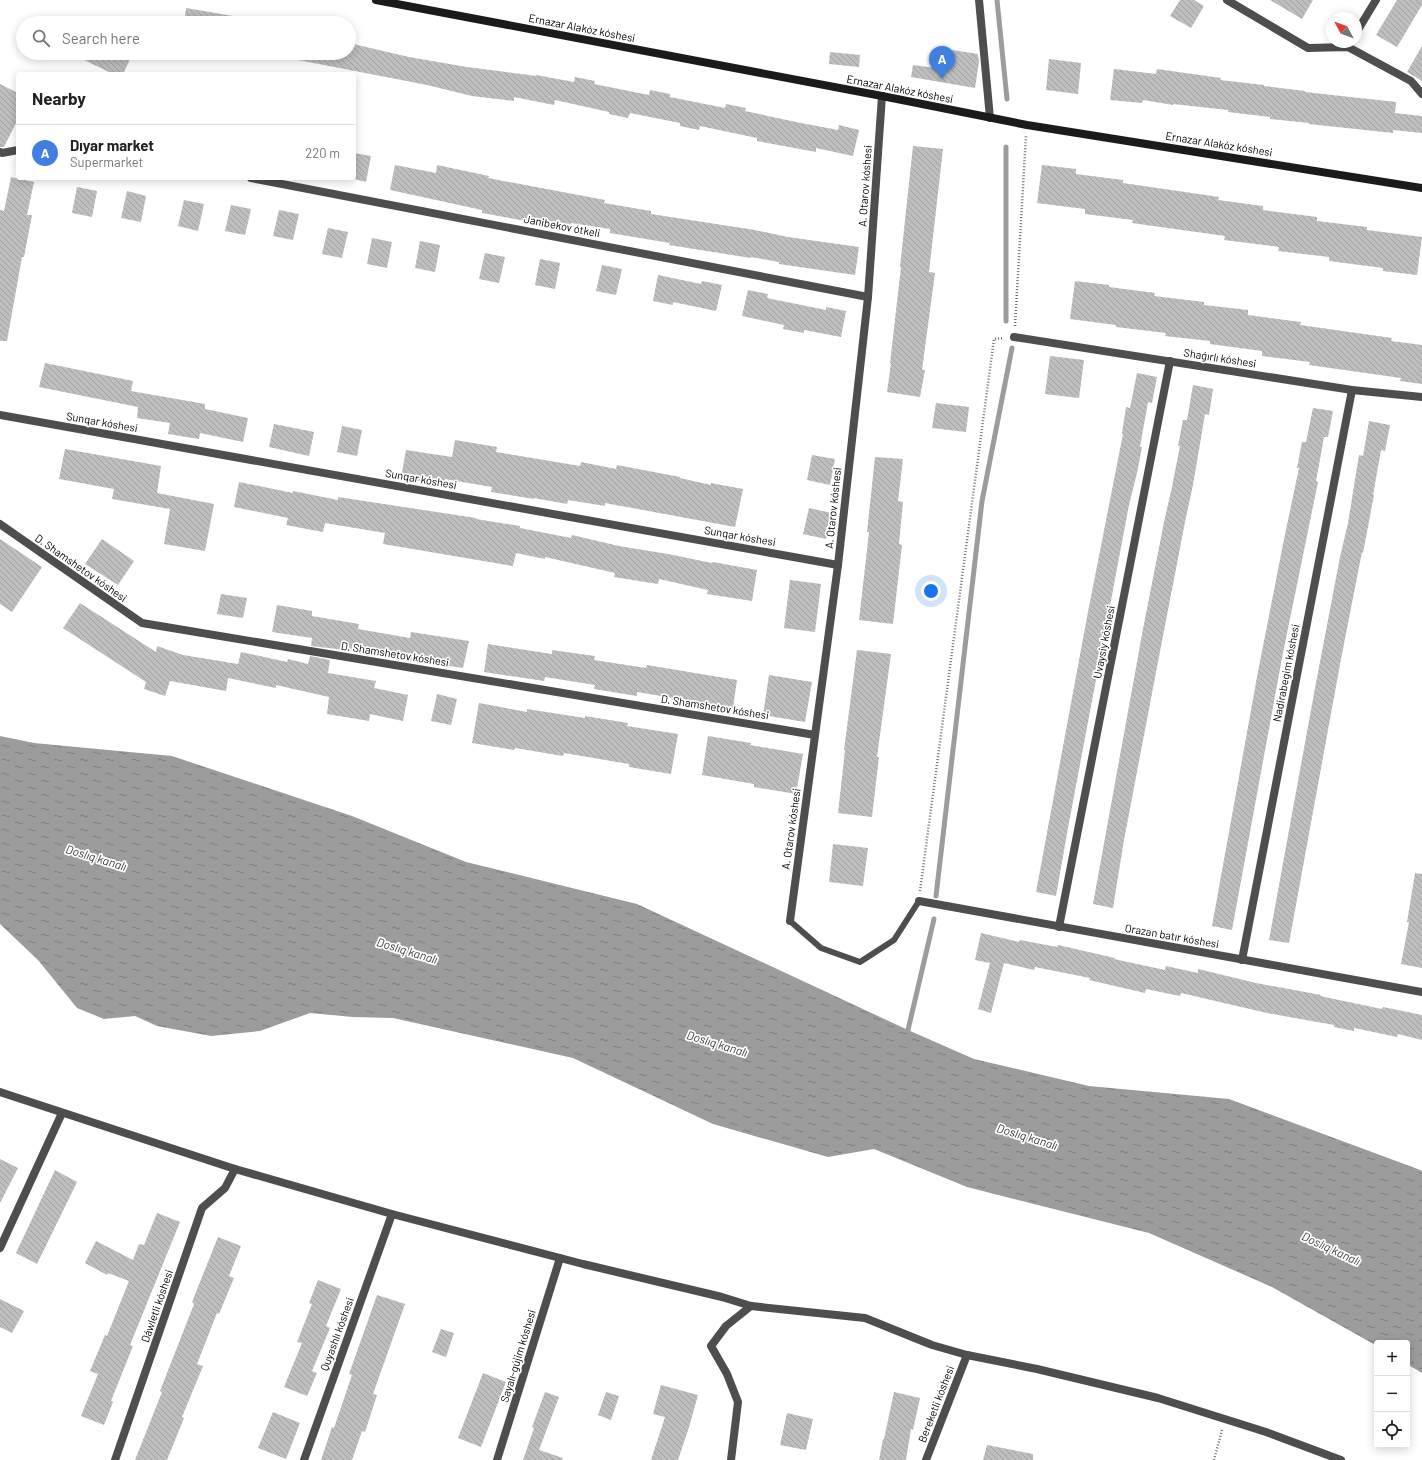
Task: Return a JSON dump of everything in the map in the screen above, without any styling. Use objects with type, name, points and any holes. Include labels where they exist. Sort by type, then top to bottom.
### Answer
[{"type":"main road","name":"Ernazar Alakóz kóshesi","points":[[376,0],[1027,125],[1422,188]]},
{"type":"street","points":[[979,0],[990,118]]},
{"type":"street","points":[[1227,0],[1308,48],[1326,46]]},
{"type":"street","points":[[1362,23],[1376,0]]},
{"type":"street","points":[[1356,48],[1411,81],[1422,94]]},
{"type":"street","name":"A. Otarov kóshesi","points":[[790,921],[838,565],[868,296],[882,96]]},
{"type":"street","points":[[0,152],[16,150]]},
{"type":"street","name":"Janibekov ótkeli","points":[[261,180],[868,296]]},
{"type":"street","name":"Shaǵırlı kóshesi","points":[[1014,337],[1352,390],[1422,397]]},
{"type":"street","name":"Uvaysiy kóshesi","points":[[1060,927],[1170,361]]},
{"type":"street","name":"Nadirabegim kóshesi","points":[[1242,960],[1352,390]]},
{"type":"street","name":"Sunqar kóshesi","points":[[0,415],[838,565]]},
{"type":"street","name":"D. Shamshetov kóshesi","points":[[0,524],[142,623],[815,735]]},
{"type":"street","name":"Orazan batır kóshesi","points":[[919,901],[1422,992]]},
{"type":"street","points":[[0,1092],[235,1169],[392,1214],[560,1258],[722,1297],[751,1306],[865,1318],[932,1345],[967,1355],[1037,1369],[1158,1398],[1266,1432],[1341,1460]]},
{"type":"street","points":[[0,1248],[62,1113]]},
{"type":"street","name":"Dáwletli kóshesi","points":[[115,1460],[202,1208],[225,1188],[235,1169]]},
{"type":"street","name":"Quyashlı kóshesi","points":[[304,1460],[392,1214]]},
{"type":"street","name":"Sayalı-gújim kóshesi","points":[[497,1460],[560,1258]]},
{"type":"street","points":[[731,1460],[738,1402],[727,1374],[711,1346],[726,1326],[751,1306]]},
{"type":"street","name":"Bereketli kóshesi","points":[[926,1460],[967,1355]]},
{"type":"lane","points":[[790,921],[821,948],[860,962],[894,940],[919,901]]},
{"type":"path","points":[[919,901],[994,339],[1014,337],[1027,125]]},
{"type":"path","points":[[1214,1460],[1226,1419]]},
{"type":"water","name":"Doslıq kanalı","points":[[0,736],[34,743],[172,756],[352,816],[466,862],[637,904],[908,1030],[974,1059],[1089,1086],[1229,1099],[1422,1171],[1422,1373],[1410,1366],[1410,1340],[1374,1340],[1374,1344],[1272,1287],[1149,1233],[967,1187],[874,1149],[828,1157],[713,1124],[573,1058],[393,1018],[353,1017],[310,1013],[260,1031],[211,1036],[157,1026],[135,1016],[104,1019],[77,1008],[38,960],[0,924]]},
{"type":"building","points":[[1180,0],[1194,0],[1204,6],[1191,28],[1170,16]]},
{"type":"building","points":[[1270,0],[1313,0],[1302,19]]},
{"type":"building","points":[[1397,0],[1422,0],[1422,5],[1397,47],[1376,35]]},
{"type":"building","points":[[186,8],[233,16],[185,16]]},
{"type":"building","points":[[356,45],[409,57],[467,67],[536,75],[574,82],[575,77],[595,81],[594,84],[649,95],[650,90],[670,94],[670,97],[725,108],[726,104],[746,108],[745,111],[801,123],[838,130],[839,125],[859,130],[853,156],[816,148],[816,152],[757,141],[757,138],[700,126],[699,130],[680,126],[680,123],[630,113],[628,118],[609,114],[609,112],[555,100],[554,105],[514,97],[514,101],[472,96],[427,85],[298,60],[356,60]]},
{"type":"building","points":[[1422,46],[1422,81],[1407,72]]},
{"type":"building","points":[[952,50],[978,54],[979,62],[975,88],[911,77],[913,65],[936,68],[938,52],[952,54]]},
{"type":"building","points":[[830,52],[860,55],[859,67],[829,64]]},
{"type":"building","points":[[1049,59],[1081,63],[1078,94],[1046,90]]},
{"type":"building","points":[[84,60],[130,60],[124,72],[109,72]]},
{"type":"building","points":[[1114,69],[1156,74],[1157,69],[1305,92],[1396,102],[1395,113],[1422,116],[1422,133],[1393,130],[1393,133],[1309,124],[1270,119],[1270,117],[1228,112],[1228,110],[1173,105],[1143,100],[1142,103],[1110,100]]},
{"type":"building","points":[[0,84],[16,92],[16,123],[4,147],[0,147]]},
{"type":"building","points":[[913,146],[943,149],[929,272],[935,273],[922,370],[925,370],[920,397],[887,392]]},
{"type":"building","points":[[356,153],[371,156],[366,182],[356,180]]},
{"type":"building","points":[[395,165],[436,173],[437,165],[489,176],[488,178],[605,200],[604,203],[651,211],[651,214],[755,230],[788,237],[859,247],[855,275],[779,264],[779,262],[751,257],[669,245],[670,243],[610,233],[610,229],[571,223],[570,229],[482,213],[482,210],[390,190]]},
{"type":"building","points":[[1042,165],[1076,169],[1076,174],[1123,180],[1123,183],[1219,197],[1218,200],[1263,206],[1263,210],[1317,217],[1317,221],[1367,227],[1367,230],[1422,237],[1417,275],[1383,271],[1383,268],[1329,261],[1329,257],[1278,251],[1279,247],[1224,240],[1225,236],[1132,223],[1133,220],[1085,214],[1085,209],[1037,203]]},
{"type":"building","points":[[11,177],[16,178],[16,180],[34,182],[27,215],[32,215],[24,257],[22,257],[7,341],[0,341],[0,210],[4,211]]},
{"type":"building","points":[[77,187],[97,191],[92,217],[72,213]]},
{"type":"building","points":[[127,191],[146,196],[141,222],[121,218]]},
{"type":"building","points":[[184,200],[204,204],[198,231],[178,226]]},
{"type":"building","points":[[231,205],[251,209],[245,235],[225,231]]},
{"type":"building","points":[[279,210],[299,214],[293,240],[273,236]]},
{"type":"building","points":[[328,228],[348,232],[342,258],[322,254]]},
{"type":"building","points":[[372,238],[392,242],[387,268],[367,264]]},
{"type":"building","points":[[420,241],[440,245],[435,272],[415,268]]},
{"type":"building","points":[[485,253],[505,257],[499,283],[479,279]]},
{"type":"building","points":[[540,259],[560,263],[555,289],[535,285]]},
{"type":"building","points":[[602,265],[622,269],[616,295],[596,291]]},
{"type":"building","points":[[658,275],[701,284],[702,281],[722,285],[716,311],[673,302],[673,305],[653,301]]},
{"type":"building","points":[[1075,281],[1155,293],[1154,296],[1204,302],[1204,305],[1248,310],[1248,315],[1301,322],[1300,325],[1392,338],[1391,341],[1422,345],[1422,384],[1400,381],[1401,378],[1309,365],[1310,362],[1262,356],[1262,351],[1210,344],[1210,341],[1165,336],[1166,333],[1116,327],[1116,325],[1070,319]]},
{"type":"building","points":[[748,290],[768,294],[767,298],[826,310],[826,307],[846,311],[841,337],[804,330],[804,333],[783,329],[784,325],[742,316]]},
{"type":"building","points":[[1050,356],[1084,360],[1079,398],[1045,394]]},
{"type":"building","points":[[45,363],[133,381],[131,391],[205,404],[205,409],[248,418],[243,442],[200,433],[199,439],[168,434],[170,423],[137,418],[138,407],[39,387]]},
{"type":"building","points":[[1137,373],[1157,377],[1152,403],[1148,402],[1140,447],[1142,447],[1129,505],[1056,896],[1036,892],[1087,617],[1123,434],[1126,407],[1130,408]]},
{"type":"building","points":[[1193,385],[1213,389],[1209,415],[1205,414],[1193,485],[1124,840],[1113,908],[1093,904],[1143,629],[1180,446],[1178,446],[1183,420],[1187,420]]},
{"type":"building","points":[[936,403],[969,407],[966,432],[932,428]]},
{"type":"building","points":[[1313,408],[1333,411],[1328,437],[1324,437],[1316,481],[1318,482],[1282,658],[1232,930],[1212,926],[1257,677],[1299,468],[1297,468],[1302,442],[1306,442]]},
{"type":"building","points":[[1369,421],[1390,425],[1385,451],[1381,450],[1374,495],[1341,659],[1289,943],[1269,940],[1315,688],[1348,523],[1359,455],[1363,456]]},
{"type":"building","points":[[274,424],[314,432],[309,456],[269,447]]},
{"type":"building","points":[[342,426],[362,430],[357,456],[337,452]]},
{"type":"building","points":[[455,440],[497,447],[496,452],[580,466],[581,462],[616,469],[617,465],[680,477],[711,485],[711,483],[743,489],[735,527],[605,503],[605,506],[568,500],[567,504],[491,492],[492,487],[445,479],[444,485],[401,478],[406,450],[452,457]]},
{"type":"building","points":[[65,449],[161,466],[157,493],[214,504],[205,551],[164,544],[170,509],[112,499],[114,489],[59,479]]},
{"type":"building","points":[[812,455],[835,459],[830,485],[807,480]]},
{"type":"building","points":[[875,457],[903,459],[898,501],[903,502],[899,544],[902,545],[893,624],[859,620],[869,532],[867,532]]},
{"type":"building","points":[[239,482],[338,500],[338,497],[476,518],[520,526],[520,528],[571,538],[572,535],[619,546],[757,570],[752,601],[707,594],[708,590],[659,579],[658,584],[614,577],[615,573],[545,557],[545,559],[516,553],[513,566],[383,544],[385,533],[325,523],[323,532],[286,525],[288,518],[234,507]]},
{"type":"building","points":[[809,508],[832,513],[826,539],[803,534]]},
{"type":"building","points":[[0,539],[42,567],[12,612],[0,604]]},
{"type":"building","points":[[102,539],[134,561],[118,585],[85,564]]},
{"type":"building","points":[[790,580],[821,584],[815,632],[784,628]]},
{"type":"building","points":[[221,594],[247,598],[243,618],[217,614]]},
{"type":"building","points":[[80,603],[156,652],[157,646],[183,655],[238,664],[241,652],[287,662],[288,659],[308,664],[310,656],[330,660],[328,673],[376,681],[374,688],[408,695],[403,721],[370,714],[369,721],[327,714],[329,697],[276,685],[276,688],[228,678],[226,691],[170,681],[165,696],[144,689],[146,682],[63,628]]},
{"type":"building","points":[[277,605],[312,611],[312,616],[359,624],[358,629],[410,638],[411,632],[469,641],[463,668],[406,660],[407,658],[354,649],[354,651],[311,646],[312,638],[272,632]]},
{"type":"building","points":[[488,644],[552,654],[552,650],[595,656],[594,660],[646,668],[647,665],[737,680],[733,708],[637,692],[637,696],[594,689],[595,685],[545,677],[544,681],[484,672]]},
{"type":"building","points":[[857,650],[891,654],[877,757],[879,757],[872,817],[838,813],[844,750]]},
{"type":"building","points":[[769,675],[812,682],[805,722],[763,715]]},
{"type":"building","points":[[437,694],[457,699],[451,725],[431,721]]},
{"type":"building","points":[[479,703],[527,712],[527,709],[585,718],[585,716],[628,723],[627,726],[678,734],[671,774],[629,767],[629,764],[564,753],[563,756],[472,743]]},
{"type":"building","points":[[708,736],[803,754],[796,794],[754,787],[754,784],[702,775]]},
{"type":"building","points":[[833,844],[868,848],[863,886],[829,882]]},
{"type":"building","points":[[1415,873],[1422,874],[1422,968],[1401,964],[1409,922],[1407,922]]},
{"type":"building","points":[[981,933],[1019,942],[1020,940],[1057,947],[1058,945],[1165,970],[1166,966],[1198,973],[1198,969],[1256,983],[1321,995],[1320,996],[1382,1009],[1383,1007],[1422,1015],[1422,1040],[1398,1034],[1397,1037],[1354,1028],[1354,1031],[1334,1027],[1334,1025],[1267,1013],[1181,993],[1180,996],[1146,989],[1145,993],[1089,980],[1090,978],[1035,967],[1034,970],[1004,963],[991,1013],[978,1009],[990,963],[975,960]]},
{"type":"building","points":[[0,1159],[18,1168],[0,1203]]},
{"type":"building","points":[[55,1170],[77,1182],[37,1264],[16,1253]]},
{"type":"building","points":[[157,1213],[180,1222],[130,1345],[133,1346],[111,1401],[113,1402],[104,1425],[81,1416],[98,1374],[90,1371],[105,1335],[107,1336],[129,1281],[108,1273],[107,1275],[85,1263],[96,1241],[133,1260],[139,1244],[144,1245]]},
{"type":"building","points":[[218,1237],[241,1246],[229,1276],[234,1278],[219,1314],[217,1313],[197,1364],[203,1366],[182,1417],[184,1418],[167,1460],[135,1460],[194,1304],[192,1302]]},
{"type":"building","points":[[318,1280],[341,1289],[326,1326],[330,1328],[312,1371],[317,1373],[307,1396],[284,1387],[302,1343],[297,1342],[312,1304],[309,1303]]},
{"type":"building","points":[[377,1295],[405,1304],[373,1394],[377,1395],[365,1432],[362,1431],[352,1460],[321,1460],[332,1427],[334,1428],[352,1375],[349,1374]]},
{"type":"building","points":[[0,1299],[24,1311],[12,1333],[0,1327]]},
{"type":"building","points":[[441,1329],[454,1333],[446,1357],[432,1352]]},
{"type":"building","points":[[483,1373],[506,1382],[481,1447],[458,1438]]},
{"type":"building","points":[[661,1385],[698,1395],[678,1460],[651,1460],[665,1417],[653,1414]]},
{"type":"building","points":[[545,1392],[559,1397],[539,1450],[563,1458],[562,1460],[523,1460],[534,1428],[532,1427]]},
{"type":"building","points":[[606,1392],[619,1396],[611,1420],[598,1415]]},
{"type":"building","points":[[894,1392],[920,1398],[913,1430],[911,1429],[906,1460],[879,1460],[883,1439]]},
{"type":"building","points":[[273,1412],[300,1423],[286,1459],[258,1448]]},
{"type":"building","points":[[787,1413],[813,1419],[806,1450],[780,1445]]},
{"type":"building","points":[[987,1445],[1033,1454],[1033,1460],[983,1460]]},
{"type":"waterway","points":[[997,0],[1007,99]]},
{"type":"waterway","points":[[1006,147],[1006,321]]},
{"type":"waterway","points":[[936,896],[982,501],[1012,348]]},
{"type":"waterway","points":[[908,1030],[934,919]]},
{"type":"place","name":"Dıyar market","points":[[942,79]]}]
